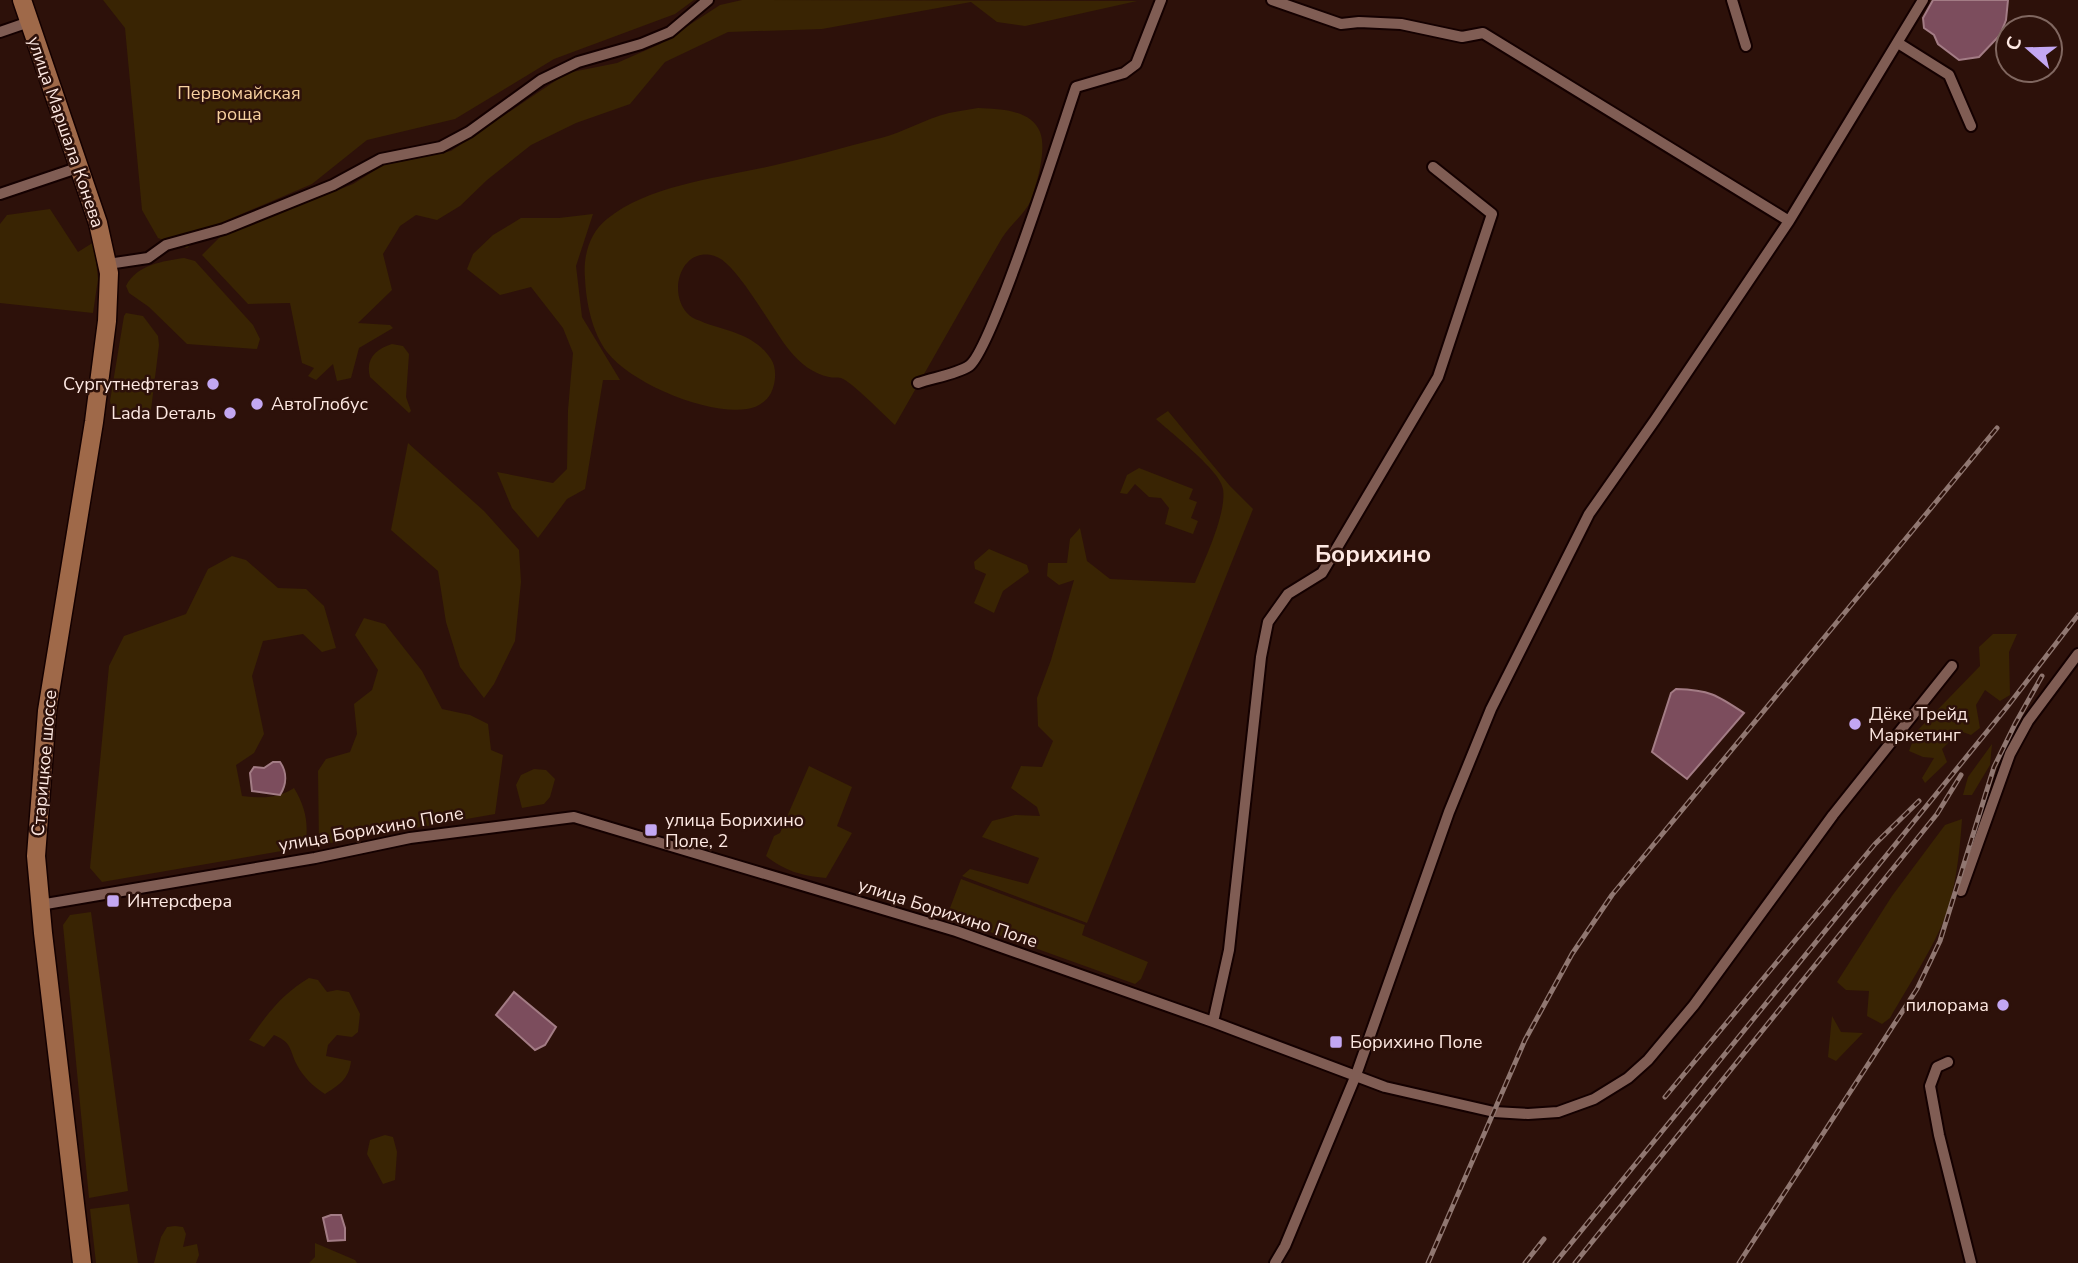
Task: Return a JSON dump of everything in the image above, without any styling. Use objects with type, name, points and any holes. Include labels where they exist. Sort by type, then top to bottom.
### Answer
[{"type":"main road","name":"улица Маршала Конева","points":[[22,0],[80,167],[108,264]]},
{"type":"main road","name":"Старицкое шоссе","points":[[82,1263],[36,856],[47,711],[94,422],[107,321],[108,264]]},
{"type":"street","points":[[108,264],[148,258],[166,245],[224,229],[333,185],[381,159],[441,147],[469,132],[541,80],[578,62],[640,44],[670,32],[708,0]]},
{"type":"street","points":[[918,383],[970,365],[980,349],[1023,242],[1076,87],[1124,73],[1136,64],[1161,0]]},
{"type":"street","points":[[1272,0],[1341,24],[1401,24],[1461,37],[1483,33],[1789,221]]},
{"type":"street","points":[[1732,0],[1746,46]]},
{"type":"street","points":[[1275,1263],[1285,1246],[1356,1075],[1449,812],[1491,709],[1589,514],[1789,221],[1923,0]]},
{"type":"street","points":[[0,32],[29,22]]},
{"type":"street","points":[[1898,43],[1949,75],[1970,127]]},
{"type":"street","points":[[0,194],[80,167]]},
{"type":"street","points":[[1213,1022],[1229,950],[1261,657],[1269,622],[1288,594],[1322,573],[1438,377],[1492,214],[1433,167]]},
{"type":"street","points":[[1961,891],[2010,754],[2028,721],[2078,654]]},
{"type":"street","name":"улица Борихино Поле","points":[[40,905],[315,858],[411,838],[574,817],[956,932],[1213,1022],[1385,1087],[1511,1114],[1558,1112],[1583,1105],[1628,1078],[1648,1060],[1694,1005],[1865,774],[1952,666]]},
{"type":"street","points":[[1948,1062],[1937,1067],[1930,1086],[1939,1135],[1971,1263]]},
{"type":"green space","name":"Первомайская роща","points":[[103,0],[694,0],[675,14],[554,59],[455,119],[367,140],[312,184],[211,227],[187,248],[158,238],[142,210],[125,28]]},
{"type":"green space","points":[[742,0],[1137,1],[1025,26],[997,22],[971,2],[822,29],[728,32],[665,62],[630,104],[576,123],[531,145],[487,180],[460,206],[437,220],[416,215],[400,226],[383,254],[392,290],[358,323],[390,325],[393,328],[359,348],[351,378],[337,381],[333,364],[316,380],[308,376],[314,368],[302,363],[290,303],[248,304],[202,255],[220,237],[353,184],[385,164],[451,151],[567,73],[617,63],[660,44],[720,5]]},
{"type":"green space","points":[[978,108],[1013,112],[1036,124],[1042,139],[1038,175],[1031,200],[1002,238],[895,425],[846,381],[818,373],[798,360],[735,272],[717,257],[695,257],[687,263],[681,272],[678,294],[682,305],[691,316],[750,339],[765,351],[773,363],[774,385],[761,404],[731,410],[671,395],[634,375],[607,352],[591,316],[587,297],[586,254],[596,231],[624,207],[685,184],[812,156],[890,135],[952,112]]},
{"type":"green space","points":[[50,209],[78,252],[94,242],[98,279],[93,313],[0,303],[0,224],[7,215]]},
{"type":"green space","points":[[593,214],[576,266],[582,317],[620,380],[603,380],[585,489],[567,499],[538,538],[512,508],[497,472],[553,483],[567,469],[573,353],[563,328],[531,287],[500,295],[467,269],[473,254],[493,235],[521,218],[559,218]]},
{"type":"green space","points":[[184,258],[195,261],[253,325],[260,339],[257,349],[187,344],[149,307],[129,293],[126,286],[136,273],[159,263]]},
{"type":"green space","points":[[126,313],[143,316],[158,336],[159,345],[151,410],[140,419],[134,420],[121,418],[112,408],[110,401]]},
{"type":"green space","points":[[392,344],[403,346],[409,354],[406,397],[411,411],[409,413],[370,377],[369,365],[373,356]]},
{"type":"green space","points":[[1168,411],[1230,486],[1253,509],[1087,923],[962,876],[970,869],[1028,884],[1039,858],[982,837],[992,821],[1015,815],[1040,816],[1037,807],[1011,788],[1021,766],[1042,767],[1053,741],[1038,726],[1037,698],[1074,580],[1059,585],[1047,576],[1048,563],[1067,563],[1070,539],[1080,528],[1087,561],[1110,579],[1195,583],[1222,511],[1223,489],[1214,472],[1156,419]]},
{"type":"green space","points":[[408,443],[484,511],[519,550],[521,582],[515,641],[484,698],[460,667],[446,622],[438,571],[391,530]]},
{"type":"green space","points":[[1139,468],[1193,489],[1189,499],[1197,502],[1191,518],[1198,521],[1193,534],[1165,524],[1169,508],[1161,498],[1149,497],[1135,484],[1127,494],[1120,493],[1127,475]]},
{"type":"green space","points":[[989,549],[1027,565],[1029,572],[1003,591],[994,613],[974,603],[986,574],[975,569],[974,562]]},
{"type":"green space","points":[[232,556],[246,560],[278,588],[306,589],[324,606],[336,648],[322,652],[303,634],[263,641],[252,676],[264,734],[254,753],[236,765],[242,796],[269,797],[294,788],[306,816],[305,847],[102,882],[90,868],[109,666],[124,636],[186,614],[208,569]]},
{"type":"green space","points":[[364,618],[385,624],[422,671],[442,709],[470,715],[488,724],[491,750],[503,755],[495,814],[319,845],[318,771],[326,759],[350,752],[357,734],[354,704],[372,690],[378,670],[355,635]]},
{"type":"green space","points":[[1993,634],[2017,634],[2009,652],[2010,695],[2000,701],[1985,690],[1976,705],[1980,728],[1971,735],[1960,731],[1942,749],[1947,762],[1925,783],[1922,778],[1934,758],[1909,751],[1916,732],[1980,666],[1979,647]]},
{"type":"green space","points":[[1992,744],[1990,765],[1972,795],[1963,795],[1968,777]]},
{"type":"green space","points":[[809,766],[852,787],[837,826],[852,833],[826,878],[794,872],[766,856],[774,836],[780,833]]},
{"type":"green space","points":[[534,769],[546,770],[555,779],[550,797],[544,804],[522,808],[516,785],[521,775]]},
{"type":"green space","points":[[1962,819],[1956,873],[1944,919],[1931,948],[1890,1018],[1882,1024],[1867,1016],[1869,991],[1846,990],[1837,982],[1892,896],[1945,825]]},
{"type":"green space","points":[[961,879],[1085,925],[1082,935],[1148,962],[1141,979],[1135,984],[951,918],[950,908]]},
{"type":"green space","points":[[91,912],[128,1191],[89,1198],[63,925],[70,915]]},
{"type":"green space","points":[[309,978],[318,980],[327,992],[349,992],[360,1014],[358,1032],[352,1037],[337,1035],[328,1045],[326,1056],[351,1061],[346,1077],[325,1094],[302,1074],[290,1047],[284,1041],[274,1035],[264,1047],[249,1040],[276,1005]]},
{"type":"green space","points":[[1832,1016],[1841,1032],[1863,1033],[1836,1061],[1828,1057]]},
{"type":"green space","points":[[385,1135],[393,1137],[397,1152],[395,1180],[383,1184],[367,1154],[370,1140]]},
{"type":"green space","points":[[129,1204],[138,1263],[96,1263],[90,1209]]},
{"type":"green space","points":[[167,1227],[183,1227],[186,1234],[183,1247],[197,1244],[199,1255],[196,1263],[154,1263],[161,1237]]},
{"type":"green space","points":[[315,1243],[357,1263],[309,1263],[315,1257]]},
{"type":"shaded area","points":[[1933,0],[2008,0],[2007,14],[1994,14],[1994,41],[1979,57],[1959,60],[1938,44],[1934,35],[1924,28],[1923,18]]},
{"type":"shaded area","points":[[1676,689],[1713,695],[1744,713],[1687,779],[1652,752],[1671,693]]},
{"type":"shaded area","points":[[273,762],[280,762],[285,774],[280,795],[252,791],[250,773],[254,767],[264,768]]},
{"type":"shaded area","points":[[514,992],[556,1027],[545,1045],[535,1050],[496,1015]]},
{"type":"shaded area","points":[[341,1215],[345,1240],[328,1241],[323,1218]]},
{"type":"railway","points":[[1428,1263],[1525,1040],[1572,954],[1612,895],[1997,428]]},
{"type":"railway","points":[[1555,1263],[2007,707],[2078,615]]},
{"type":"railway","points":[[1739,1263],[1917,989],[1940,941],[1994,767],[2042,676]]},
{"type":"railway","points":[[1575,1263],[1937,814],[1961,775]]},
{"type":"railway","points":[[1665,1097],[1875,844],[1919,801]]},
{"type":"railway","points":[[1525,1263],[1544,1239]]},
{"type":"place","name":"Сургутнефтегаз","points":[[213,384]]},
{"type":"place","name":"АвтоГлобус","points":[[257,404]]},
{"type":"place","name":"Lada Dеталь","points":[[230,413]]},
{"type":"place","name":"Дёке Трейд Маркетинг","points":[[1855,724]]},
{"type":"place","name":"улица Борихино Поле, 2","points":[[651,830]]},
{"type":"place","name":"Интерсфера","points":[[113,901]]},
{"type":"place","name":"пилорама","points":[[2003,1005]]},
{"type":"place","name":"Борихино Поле","points":[[1336,1042]]},
{"type":"district","name":"Борихино","points":[[1373,554]]}]
